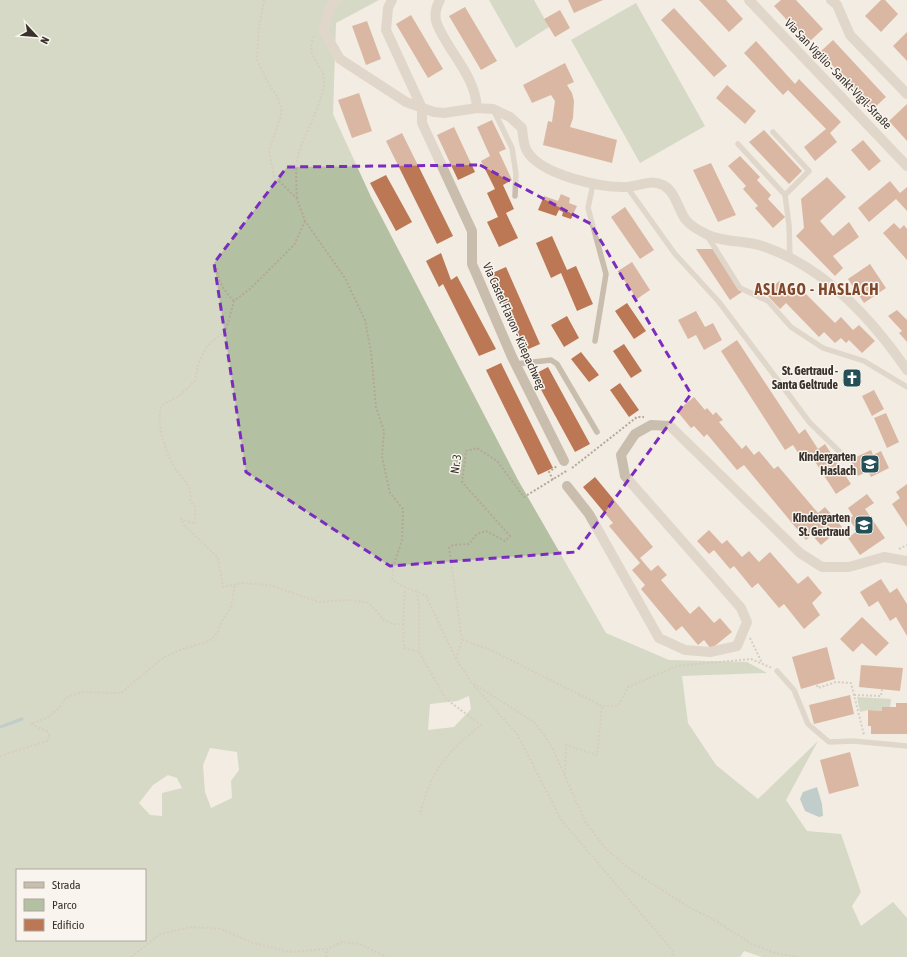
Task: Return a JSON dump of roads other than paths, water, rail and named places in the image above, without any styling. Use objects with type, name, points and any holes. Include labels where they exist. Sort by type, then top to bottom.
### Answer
[{"type":"street","points":[[337,0],[331,5],[323,30],[340,59],[406,102],[422,108],[444,113],[477,108],[493,109],[510,117],[522,128],[523,140],[527,151],[534,160],[551,170],[593,184],[627,187],[647,182],[663,185],[673,196],[687,221],[707,234],[761,245],[790,258],[826,280],[861,312],[907,370]]},
{"type":"street","name":"Via Castel Flavon - Küepachweg","points":[[392,0],[388,8],[386,30],[422,108],[422,123],[472,231],[472,264],[516,364],[564,461]]},
{"type":"street","points":[[440,0],[436,8],[437,23],[468,76],[477,108]]},
{"type":"street","name":"Via San Vigilio - Sankt-Vigil-Straße","points":[[749,0],[907,166]]},
{"type":"street","points":[[832,0],[837,6],[850,35],[907,94]]},
{"type":"street","points":[[567,486],[589,514],[659,638],[685,650],[710,652],[737,646],[746,622],[741,608],[626,476],[621,455],[635,434],[652,425],[670,426],[800,553],[822,567],[849,568],[884,557],[907,562]]},
{"type":"lane","points":[[493,109],[512,148],[516,174],[515,196]]},
{"type":"lane","points":[[773,132],[809,171],[785,195]]},
{"type":"lane","points":[[738,144],[785,195],[789,225],[790,258]]},
{"type":"lane","points":[[593,184],[588,208],[606,274],[595,341]]},
{"type":"lane","points":[[627,187],[675,254],[719,302],[810,423],[843,455]]},
{"type":"lane","points":[[707,234],[740,288],[768,301],[791,327],[823,348],[864,361],[907,387]]},
{"type":"lane","points":[[516,364],[551,360],[557,364],[597,432]]},
{"type":"lane","points":[[776,671],[794,690],[808,724],[829,742],[866,742],[907,746]]},
{"type":"water","points":[[817,787],[822,804],[823,816],[819,817],[805,811],[800,799],[803,792]]},
{"type":"waterway","points":[[0,727],[22,719]]},
{"type":"place","name":"St. Gertraud - Santa Geltrude","points":[[852,378]]},
{"type":"place","name":"Kindergarten Haslach","points":[[870,464]]},
{"type":"place","name":"Kindergarten St. Gertraud","points":[[864,525]]},
{"type":"district","name":"ASLAGO - HASLACH","points":[[817,289]]}]
